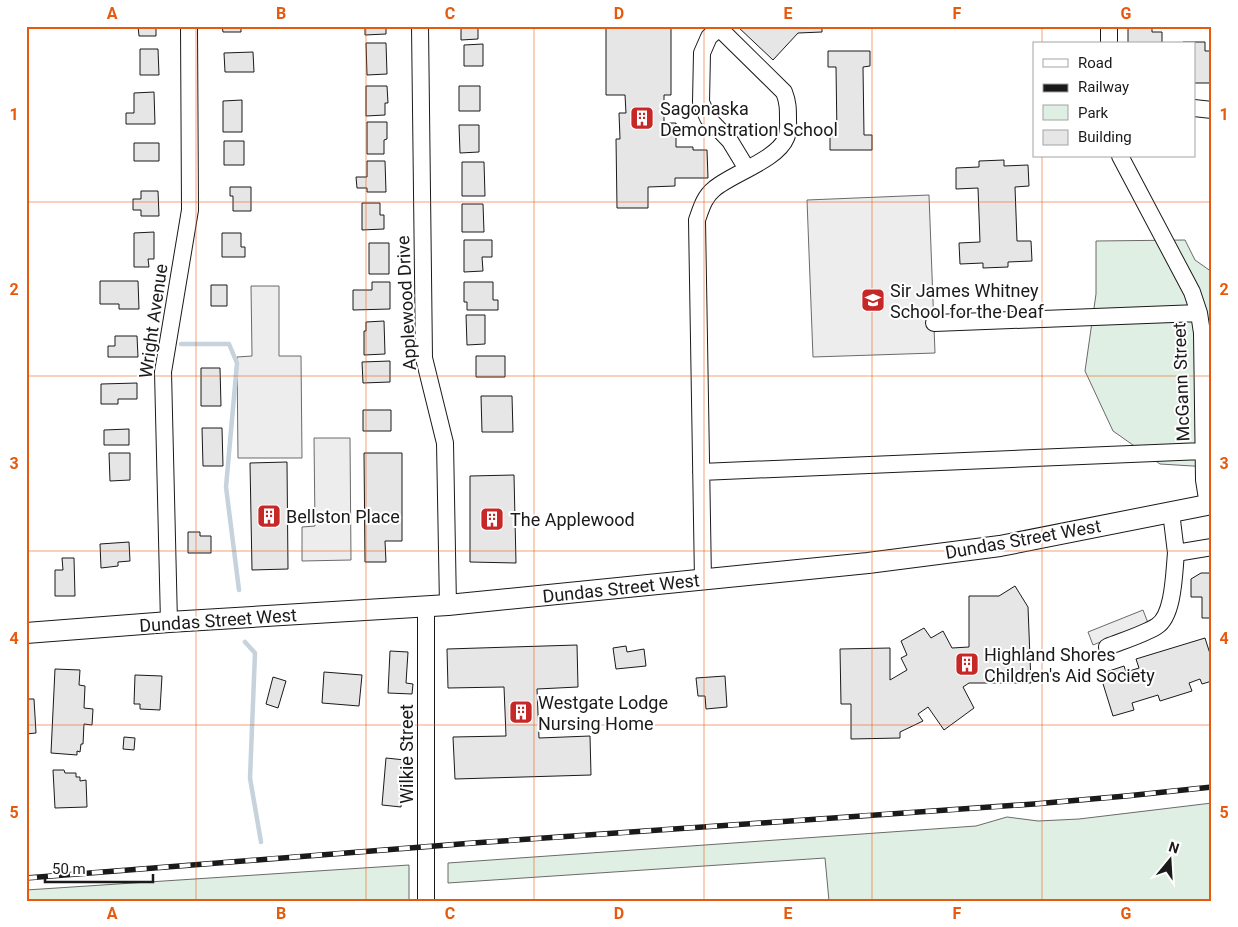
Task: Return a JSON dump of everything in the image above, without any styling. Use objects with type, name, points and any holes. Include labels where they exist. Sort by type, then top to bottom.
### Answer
[{"type":"main road","name":"Dundas Street West","points":[[26,633],[168,622],[426,607],[868,563],[1000,546],[1210,505]]},
{"type":"street","name":"Wright Avenue","points":[[168,622],[163,372],[190,210],[189,26]]},
{"type":"street","name":"Applewood Drive","points":[[420,26],[424,358],[445,443],[448,605]]},
{"type":"street","points":[[1108,26],[1109,42]]},
{"type":"street","points":[[703,580],[697,220],[703,203],[714,189],[747,169],[781,147],[787,138],[788,127],[788,102],[784,92],[719,28],[709,37],[702,53],[702,102],[708,118],[730,141],[747,169]]},
{"type":"street","points":[[1196,108],[1212,110]]},
{"type":"street","name":"McGann Street","points":[[1121,158],[1192,292],[1199,313],[1207,359],[1203,451],[1204,480],[1210,505]]},
{"type":"street","points":[[934,323],[1199,313]]},
{"type":"street","points":[[701,472],[1203,451]]},
{"type":"street","points":[[1107,647],[1158,626],[1166,617],[1171,598],[1176,553],[1171,512]]},
{"type":"street","points":[[1176,553],[1212,547]]},
{"type":"street","name":"Wilkie Street","points":[[426,607],[426,901]]},
{"type":"green space","points":[[1185,240],[1195,260],[1212,272],[1212,466],[1209,467],[1160,464],[1113,431],[1085,371],[1096,294],[1096,241]]},
{"type":"green space","points":[[1212,803],[1212,901],[829,901],[825,858],[448,883],[448,863],[976,826],[1007,817],[1038,821],[1079,819]]},
{"type":"green space","points":[[409,865],[409,901],[26,901],[26,890]]},
{"type":"shaded area","points":[[929,195],[935,353],[813,357],[807,200]]},
{"type":"shaded area","points":[[251,286],[279,286],[279,356],[301,356],[302,458],[238,458],[237,357],[252,356]]},
{"type":"shaded area","points":[[314,438],[350,438],[351,560],[302,561],[302,527],[315,526]]},
{"type":"shaded area","points":[[1143,610],[1148,623],[1093,645],[1088,632]]},
{"type":"building","points":[[138,26],[156,26],[156,36],[139,36]]},
{"type":"building","points":[[222,26],[241,26],[241,32],[223,32]]},
{"type":"building","points":[[365,26],[386,26],[386,34],[365,35]]},
{"type":"building","points":[[461,26],[478,26],[478,39],[461,40]]},
{"type":"building","name":"Sagonaska Demonstration School","points":[[606,26],[671,26],[671,95],[664,95],[664,123],[676,123],[676,147],[693,147],[693,150],[707,150],[708,178],[675,178],[675,186],[648,187],[648,208],[617,208],[616,139],[620,139],[619,113],[626,113],[625,95],[606,95]]},
{"type":"building","points":[[737,26],[822,26],[822,32],[798,33],[773,60]]},
{"type":"building","points":[[1031,26],[1058,26],[1058,27],[1031,28]]},
{"type":"building","points":[[1128,26],[1152,26],[1152,32],[1162,32],[1162,42],[1128,42]]},
{"type":"building","points":[[1196,42],[1205,42],[1205,51],[1212,51],[1212,83],[1196,83]]},
{"type":"building","points":[[366,43],[386,43],[387,74],[367,75]]},
{"type":"building","points":[[483,44],[483,66],[464,66],[464,45]]},
{"type":"building","points":[[140,49],[158,49],[159,75],[140,75]]},
{"type":"building","points":[[828,51],[870,51],[870,66],[863,67],[864,135],[872,135],[872,150],[830,150],[830,136],[837,136],[836,67],[828,67]]},
{"type":"building","points":[[253,52],[254,72],[225,72],[224,53]]},
{"type":"building","points":[[366,86],[387,86],[388,103],[385,103],[385,115],[366,116]]},
{"type":"building","points":[[459,86],[480,86],[480,111],[459,111]]},
{"type":"building","points":[[154,92],[155,124],[126,124],[126,113],[134,113],[134,93]]},
{"type":"building","points":[[242,100],[242,132],[223,132],[223,101]]},
{"type":"building","points":[[367,122],[387,122],[387,139],[384,140],[384,154],[367,154]]},
{"type":"building","points":[[459,125],[479,125],[479,152],[460,153]]},
{"type":"building","points":[[224,141],[244,141],[244,165],[224,165]]},
{"type":"building","points":[[134,143],[159,143],[159,161],[134,161]]},
{"type":"building","points":[[1004,160],[1004,166],[1028,165],[1029,186],[1015,187],[1017,241],[1031,241],[1032,261],[1008,262],[1008,267],[983,268],[983,263],[960,264],[959,243],[980,242],[978,188],[956,189],[956,168],[979,167],[979,161]]},
{"type":"building","points":[[367,161],[385,161],[386,192],[367,192],[367,188],[357,188],[356,177],[367,177]]},
{"type":"building","points":[[462,162],[484,162],[485,196],[462,196]]},
{"type":"building","points":[[230,187],[251,187],[251,211],[233,211],[233,196],[230,196]]},
{"type":"building","points":[[141,191],[158,191],[159,216],[141,216],[141,210],[133,210],[133,199],[141,199]]},
{"type":"building","points":[[362,203],[380,203],[380,215],[384,215],[384,229],[362,230]]},
{"type":"building","points":[[462,204],[483,204],[484,232],[462,232]]},
{"type":"building","points":[[154,232],[154,259],[148,259],[149,267],[134,267],[134,233]]},
{"type":"building","points":[[222,233],[241,233],[241,247],[245,247],[245,257],[222,257]]},
{"type":"building","points":[[464,240],[492,240],[492,257],[482,257],[483,271],[464,272]]},
{"type":"building","points":[[369,243],[389,243],[389,274],[369,274]]},
{"type":"building","points":[[100,281],[138,281],[139,309],[119,309],[119,304],[100,304]]},
{"type":"building","points":[[372,282],[390,282],[390,309],[353,310],[353,290],[372,290]]},
{"type":"building","points":[[464,282],[493,282],[493,300],[498,300],[498,310],[467,310],[467,302],[464,302]]},
{"type":"building","points":[[211,285],[227,285],[227,306],[211,306]]},
{"type":"building","points":[[466,315],[485,315],[485,344],[467,345]]},
{"type":"building","points":[[384,321],[385,354],[364,355],[366,322]]},
{"type":"building","points":[[115,336],[137,336],[138,357],[108,357],[108,346],[115,346]]},
{"type":"building","points":[[476,356],[505,356],[505,377],[476,377]]},
{"type":"building","points":[[390,361],[390,382],[363,383],[362,362]]},
{"type":"building","points":[[201,368],[220,368],[221,406],[201,406]]},
{"type":"building","points":[[137,383],[137,399],[118,399],[118,404],[101,404],[101,384]]},
{"type":"building","points":[[481,396],[512,396],[513,432],[482,432]]},
{"type":"building","points":[[363,410],[391,410],[391,431],[363,431]]},
{"type":"building","points":[[202,428],[222,428],[223,466],[203,466]]},
{"type":"building","points":[[129,429],[129,445],[104,445],[104,430]]},
{"type":"building","points":[[109,453],[130,453],[130,480],[110,481]]},
{"type":"building","points":[[364,453],[402,453],[402,541],[385,541],[386,562],[365,562]]},
{"type":"building","name":"Bellston Place","points":[[287,462],[288,569],[252,570],[250,463]]},
{"type":"building","name":"The Applewood","points":[[514,475],[516,563],[470,562],[470,476]]},
{"type":"building","points":[[188,532],[200,532],[200,536],[211,536],[211,553],[188,553]]},
{"type":"building","points":[[129,542],[130,561],[118,562],[118,566],[101,568],[100,544]]},
{"type":"building","points":[[62,558],[74,558],[75,596],[55,596],[55,570],[63,570]]},
{"type":"building","points":[[1201,573],[1212,573],[1212,617],[1210,618],[1202,618],[1202,597],[1191,597],[1191,579]]},
{"type":"building","name":"Highland Shores Children's Aid Society","points":[[1015,586],[1028,607],[1031,683],[969,683],[963,687],[974,708],[944,730],[928,707],[918,714],[923,721],[900,732],[900,738],[851,739],[851,704],[841,704],[840,649],[890,648],[890,680],[907,670],[901,658],[907,655],[901,641],[924,628],[931,638],[943,631],[952,648],[969,647],[969,596],[999,596]]},
{"type":"building","points":[[1205,638],[1212,660],[1212,681],[1202,684],[1200,679],[1189,683],[1192,691],[1160,701],[1158,695],[1132,703],[1134,710],[1113,716],[1100,674],[1124,666],[1126,672],[1139,668],[1136,659]]},
{"type":"building","name":"Westgate Lodge Nursing Home","points":[[577,645],[578,687],[537,689],[539,738],[590,736],[591,775],[455,779],[453,737],[506,736],[504,687],[448,688],[447,649]]},
{"type":"building","points":[[626,646],[627,652],[644,649],[646,666],[616,669],[613,648]]},
{"type":"building","points":[[390,651],[408,652],[406,683],[413,684],[412,694],[388,693]]},
{"type":"building","points":[[55,669],[80,670],[79,685],[85,686],[84,708],[93,709],[92,725],[84,724],[83,744],[81,744],[80,752],[77,751],[77,755],[51,753]]},
{"type":"building","points":[[324,672],[362,675],[359,706],[322,703]]},
{"type":"building","points":[[135,675],[162,676],[160,710],[140,709],[140,704],[134,704]]},
{"type":"building","points":[[725,676],[727,707],[706,709],[705,696],[698,696],[696,678]]},
{"type":"building","points":[[273,677],[286,681],[278,708],[266,704]]},
{"type":"building","points":[[26,699],[34,699],[36,733],[26,734]]},
{"type":"building","points":[[124,737],[135,738],[134,750],[123,749]]},
{"type":"building","points":[[386,758],[405,760],[401,807],[382,805]]},
{"type":"building","points":[[53,770],[76,773],[76,777],[80,777],[80,781],[86,780],[87,807],[55,808]]},
{"type":"waterway","points":[[181,344],[229,344],[237,363],[226,487],[239,590]]},
{"type":"waterway","points":[[245,642],[255,653],[250,778],[261,842]]},
{"type":"railway","points":[[26,878],[473,843],[1034,804],[1212,787]]},
{"type":"place","name":"Sagonaska Demonstration School","points":[[642,118]]},
{"type":"place","name":"Sir James Whitney School for the Deaf","points":[[873,300]]},
{"type":"place","name":"Bellston Place","points":[[269,516]]},
{"type":"place","name":"The Applewood","points":[[492,519]]},
{"type":"place","name":"Highland Shores Children's Aid Society","points":[[967,664]]},
{"type":"place","name":"Westgate Lodge Nursing Home","points":[[521,712]]}]
